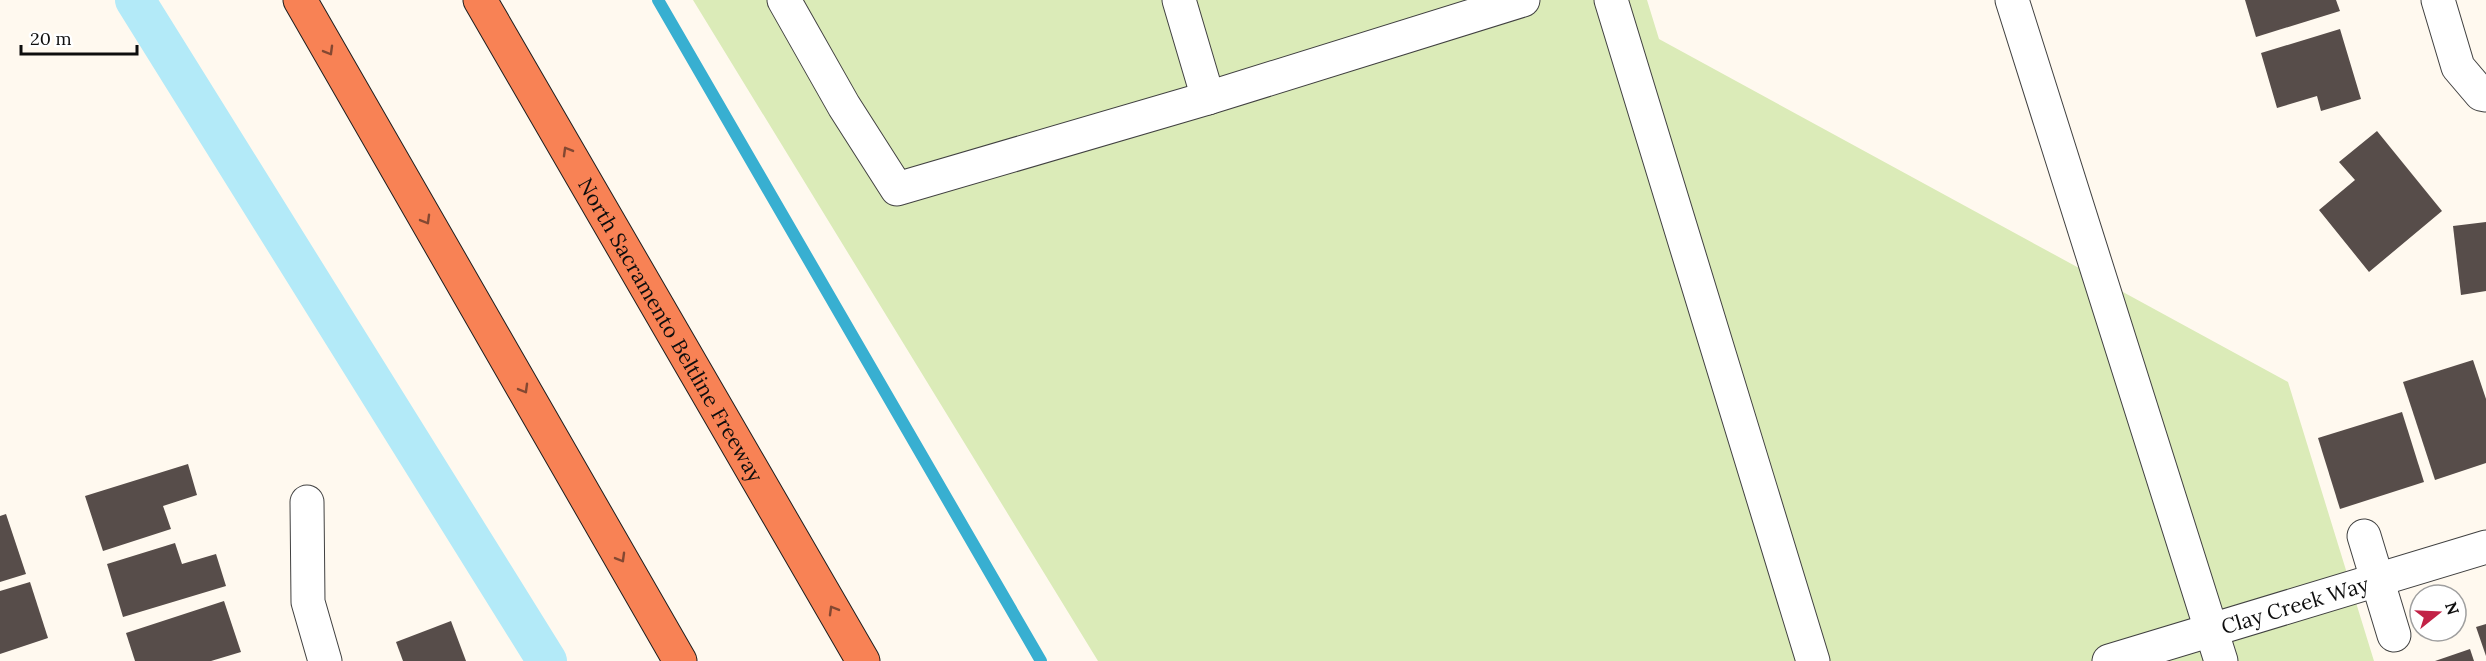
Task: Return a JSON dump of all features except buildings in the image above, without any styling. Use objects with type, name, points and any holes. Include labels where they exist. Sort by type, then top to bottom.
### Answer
[{"type":"highway","points":[[300,0],[680,661]]},
{"type":"highway","name":"North Sacramento Beltline Freeway","points":[[480,0],[862,661]]},
{"type":"street","points":[[784,0],[844,106],[897,189],[1208,98],[1523,0]]},
{"type":"street","points":[[1179,0],[1208,98]]},
{"type":"street","points":[[1611,0],[1813,661]]},
{"type":"street","points":[[2012,0],[2221,661]]},
{"type":"street","points":[[2438,0],[2458,67],[2481,94],[2486,95]]},
{"type":"street","points":[[307,502],[308,602],[325,661]]},
{"type":"street","name":"Clay Creek Way","points":[[2364,536],[2394,635]]},
{"type":"street","name":"Clay Creek Way","points":[[2109,661],[2486,547]]},
{"type":"green space","points":[[693,0],[1647,0],[1659,39],[2288,382],[2374,661],[1098,661]]},
{"type":"waterway","points":[[135,0],[547,661]]},
{"type":"waterway","points":[[658,0],[1041,661]]}]
